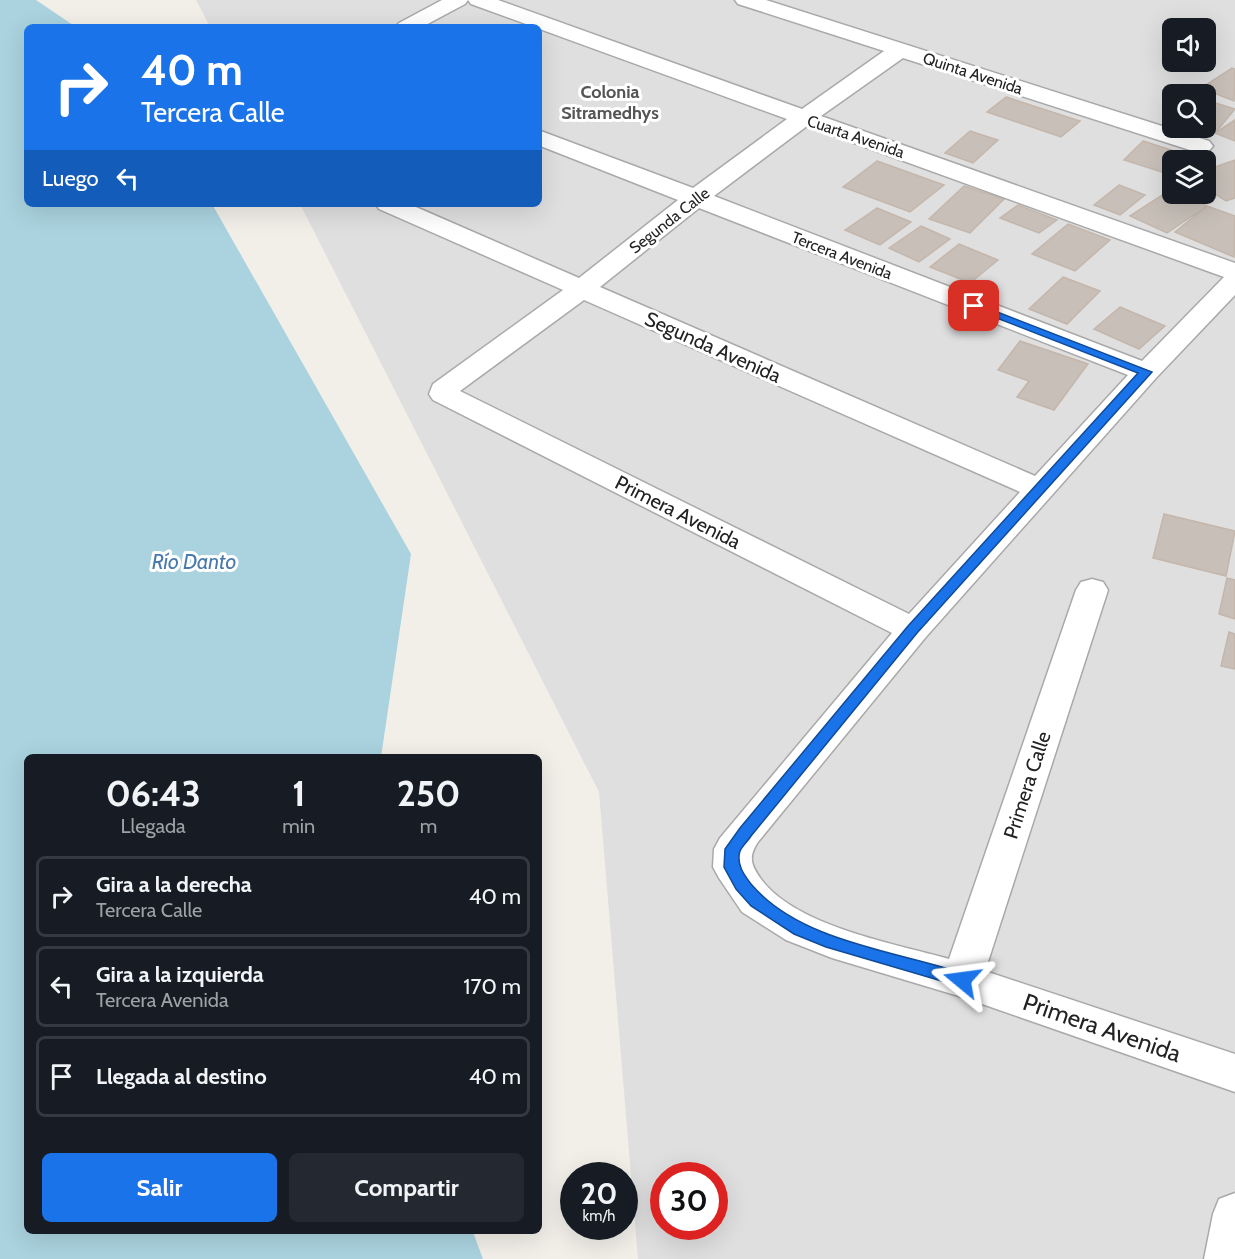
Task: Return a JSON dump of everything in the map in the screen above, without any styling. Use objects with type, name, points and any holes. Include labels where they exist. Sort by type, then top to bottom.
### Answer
[{"type":"street","points":[[412,24],[458,0]]},
{"type":"street","name":"Cuarta Avenida","points":[[478,0],[1235,272]]},
{"type":"street","name":"Quinta Avenida","points":[[745,0],[1201,146]]},
{"type":"street","name":"Segunda Calle","points":[[443,394],[446,385],[582,289],[696,198],[803,118],[900,50]]},
{"type":"street","name":"Tercera Avenida","points":[[542,138],[1146,372]]},
{"type":"street","name":"Segunda Avenida","points":[[395,207],[1039,489]]},
{"type":"street","points":[[913,630],[1146,372],[1235,280]]},
{"type":"street","name":"Primera Avenida","points":[[443,394],[913,630],[733,849],[732,867],[756,901],[800,929],[832,942],[962,980],[1235,1073]]},
{"type":"street","name":"Primera Calle","points":[[962,980],[1092,590]]},
{"type":"street","points":[[1227,1259],[1235,1214]]},
{"type":"shaded area","points":[[196,0],[1235,0],[1235,1259],[638,1259],[638,1162],[630,1162],[599,792],[302,207],[542,207],[542,24],[208,24]]},
{"type":"water","name":"Río Danto","points":[[0,0],[36,0],[72,24],[24,24],[24,207],[214,207],[411,554],[381,754],[24,754],[24,1234],[474,1234],[483,1259],[0,1259]]},
{"type":"building","points":[[1232,68],[1235,69],[1234,101],[1216,94],[1216,84],[1207,84]]},
{"type":"building","points":[[1006,97],[1080,121],[1061,137],[987,112]]},
{"type":"building","points":[[1216,103],[1235,109],[1216,132]]},
{"type":"building","points":[[1235,120],[1235,141],[1216,132]]},
{"type":"building","points":[[970,131],[998,140],[973,163],[945,153]]},
{"type":"building","points":[[1143,141],[1171,150],[1162,150],[1162,172],[1124,160]]},
{"type":"building","points":[[1235,160],[1235,198],[1226,201],[1216,194],[1216,167]]},
{"type":"building","points":[[877,161],[944,185],[910,212],[843,187]]},
{"type":"building","points":[[1119,185],[1145,195],[1120,215],[1094,205]]},
{"type":"building","points":[[964,186],[1004,199],[970,233],[929,219]]},
{"type":"building","points":[[1162,195],[1162,204],[1207,206],[1167,233],[1130,216]]},
{"type":"building","points":[[1018,205],[1057,220],[1039,233],[1000,218]]},
{"type":"building","points":[[1207,206],[1235,216],[1234,257],[1175,232]]},
{"type":"building","points":[[877,208],[911,222],[880,245],[845,230]]},
{"type":"building","points":[[1068,224],[1110,240],[1075,271],[1032,254]]},
{"type":"building","points":[[921,226],[950,239],[919,262],[889,248]]},
{"type":"building","points":[[959,244],[998,260],[970,283],[930,267]]},
{"type":"building","points":[[1063,277],[1100,291],[1067,324],[1029,309]]},
{"type":"building","points":[[1120,307],[1165,326],[1139,349],[1094,329]]},
{"type":"building","points":[[1020,341],[1088,364],[1054,410],[1017,397],[1029,381],[998,370]]},
{"type":"building","points":[[1164,514],[1235,531],[1226,576],[1153,558]]},
{"type":"building","points":[[1227,578],[1235,580],[1235,619],[1219,614]]},
{"type":"building","points":[[1229,632],[1235,634],[1235,669],[1221,666]]},
{"type":"district","name":"Colonia Sitramedhys","points":[[610,102]]},
{"type":"route","points":[[962,980],[832,942],[800,929],[756,901],[732,867],[733,849],[913,630],[1146,372],[974,306]]}]
